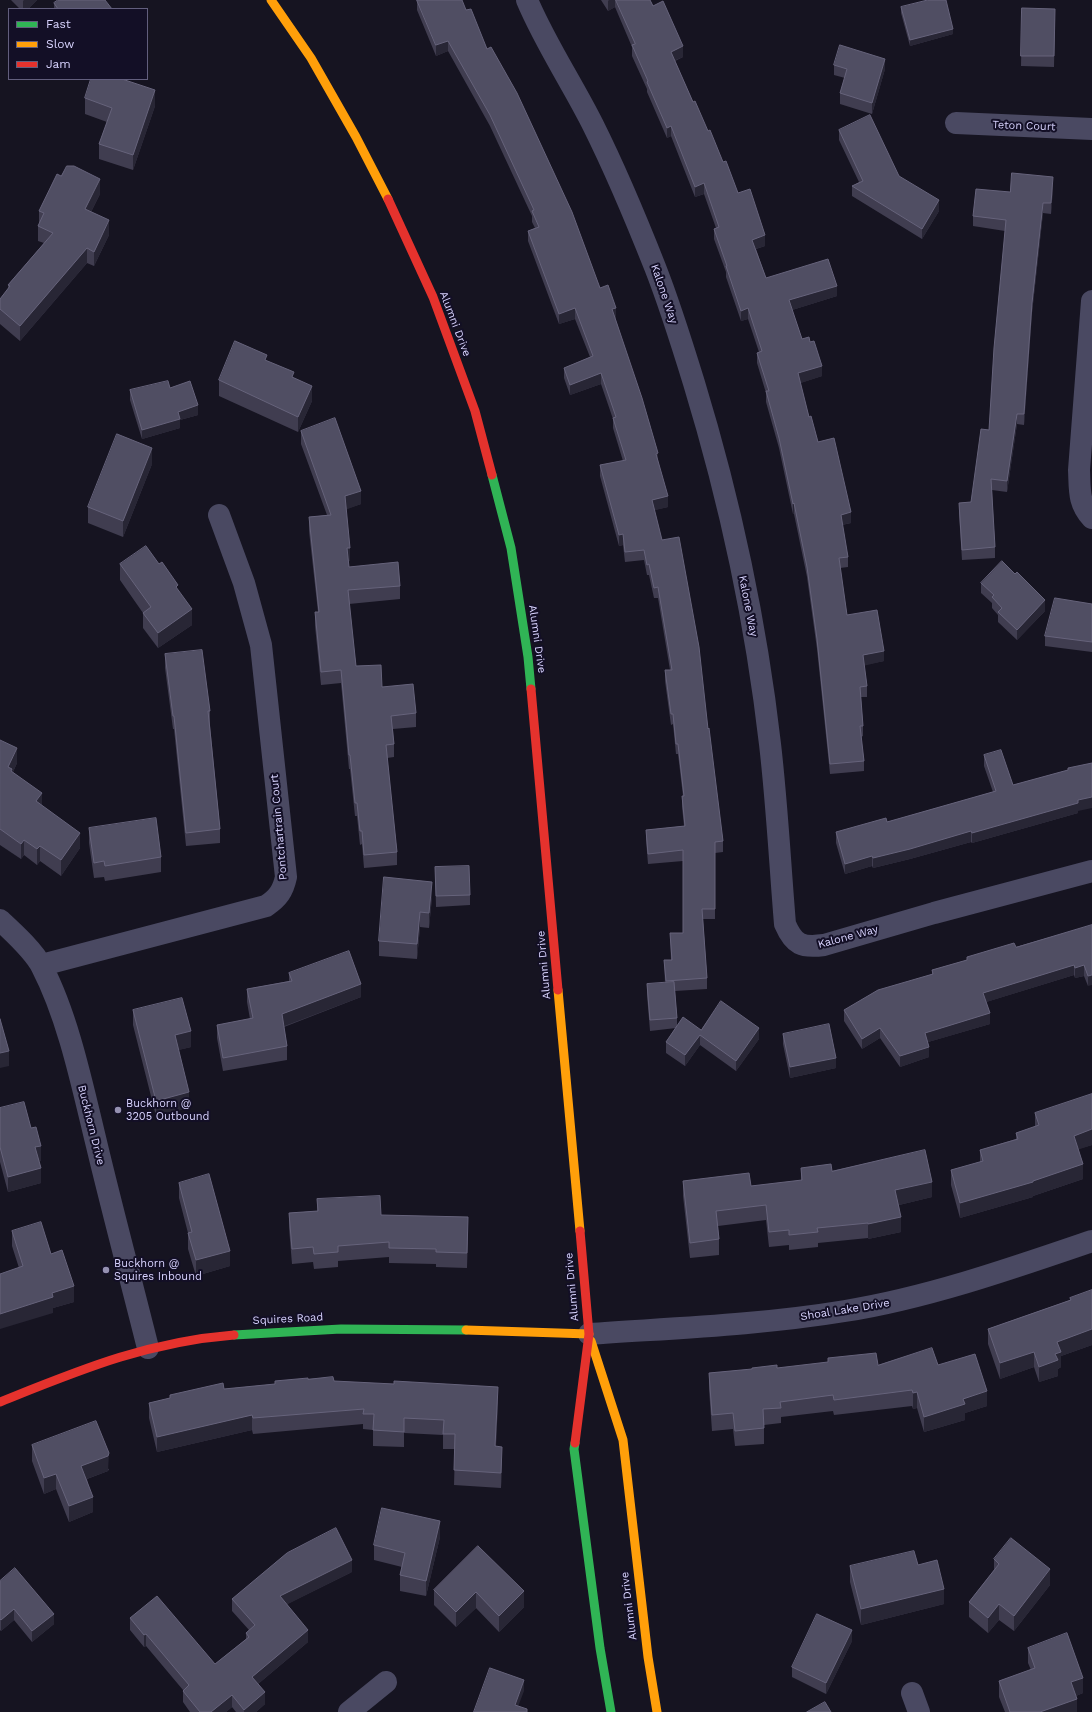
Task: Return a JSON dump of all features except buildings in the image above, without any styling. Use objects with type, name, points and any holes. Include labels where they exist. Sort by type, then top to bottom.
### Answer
[{"type":"street","name":"Alumni Drive","points":[[271,0],[312,58],[356,138],[387,197],[433,297],[475,411],[511,548],[528,657],[589,1334],[623,1440],[647,1649],[658,1712]]},
{"type":"street","name":"Kalone Way","points":[[527,0],[536,21],[592,124],[633,211],[659,278],[707,426],[729,509],[755,642],[770,745],[785,924],[794,941],[802,946],[812,947],[824,945],[934,913],[1092,871]]},
{"type":"street","name":"Teton Court","points":[[956,123],[1092,129]]},
{"type":"street","points":[[1092,301],[1079,470],[1080,495],[1084,508],[1092,518]]},
{"type":"street","name":"Pontchartrain Court","points":[[42,965],[266,906],[275,900],[281,893],[284,886],[286,877],[261,645],[244,583],[219,515]]},
{"type":"street","name":"Buckhorn Drive","points":[[0,920],[18,937],[42,965],[67,1029],[148,1348]]},
{"type":"street","name":"Shoal Lake Drive","points":[[589,1334],[781,1320],[845,1311],[898,1301],[1014,1267],[1092,1241]]},
{"type":"street","name":"Squires Road","points":[[0,1402],[77,1371],[148,1348],[217,1336],[295,1330],[372,1328],[589,1334]]},
{"type":"street","name":"Alumni Drive","points":[[589,1334],[574,1448],[600,1648],[611,1712]]},
{"type":"street","points":[[349,1712],[386,1682]]},
{"type":"traffic: fast","points":[[492,475],[511,548],[528,657],[531,689]]},
{"type":"traffic: fast","points":[[234,1335],[341,1329],[466,1330]]},
{"type":"traffic: fast","points":[[575,1443],[574,1449],[600,1648],[611,1712]]},
{"type":"traffic: slow","points":[[271,0],[311,58],[356,137],[388,199]]},
{"type":"traffic: slow","points":[[558,990],[580,1231]]},
{"type":"traffic: slow","points":[[466,1330],[589,1334]]},
{"type":"traffic: slow","points":[[591,1341],[623,1440],[648,1657],[657,1712]]},
{"type":"traffic: jam","points":[[388,199],[433,297],[475,411],[492,475]]},
{"type":"traffic: jam","points":[[531,689],[558,990]]},
{"type":"traffic: jam","points":[[575,1443],[589,1334],[580,1231]]},
{"type":"traffic: jam","points":[[0,1402],[114,1359],[172,1344],[234,1335]]},
{"type":"place","name":"Buckhorn @ 3205 Outbound","points":[[118,1110]]},
{"type":"place","name":"Buckhorn @ Squires Inbound","points":[[106,1270]]}]
